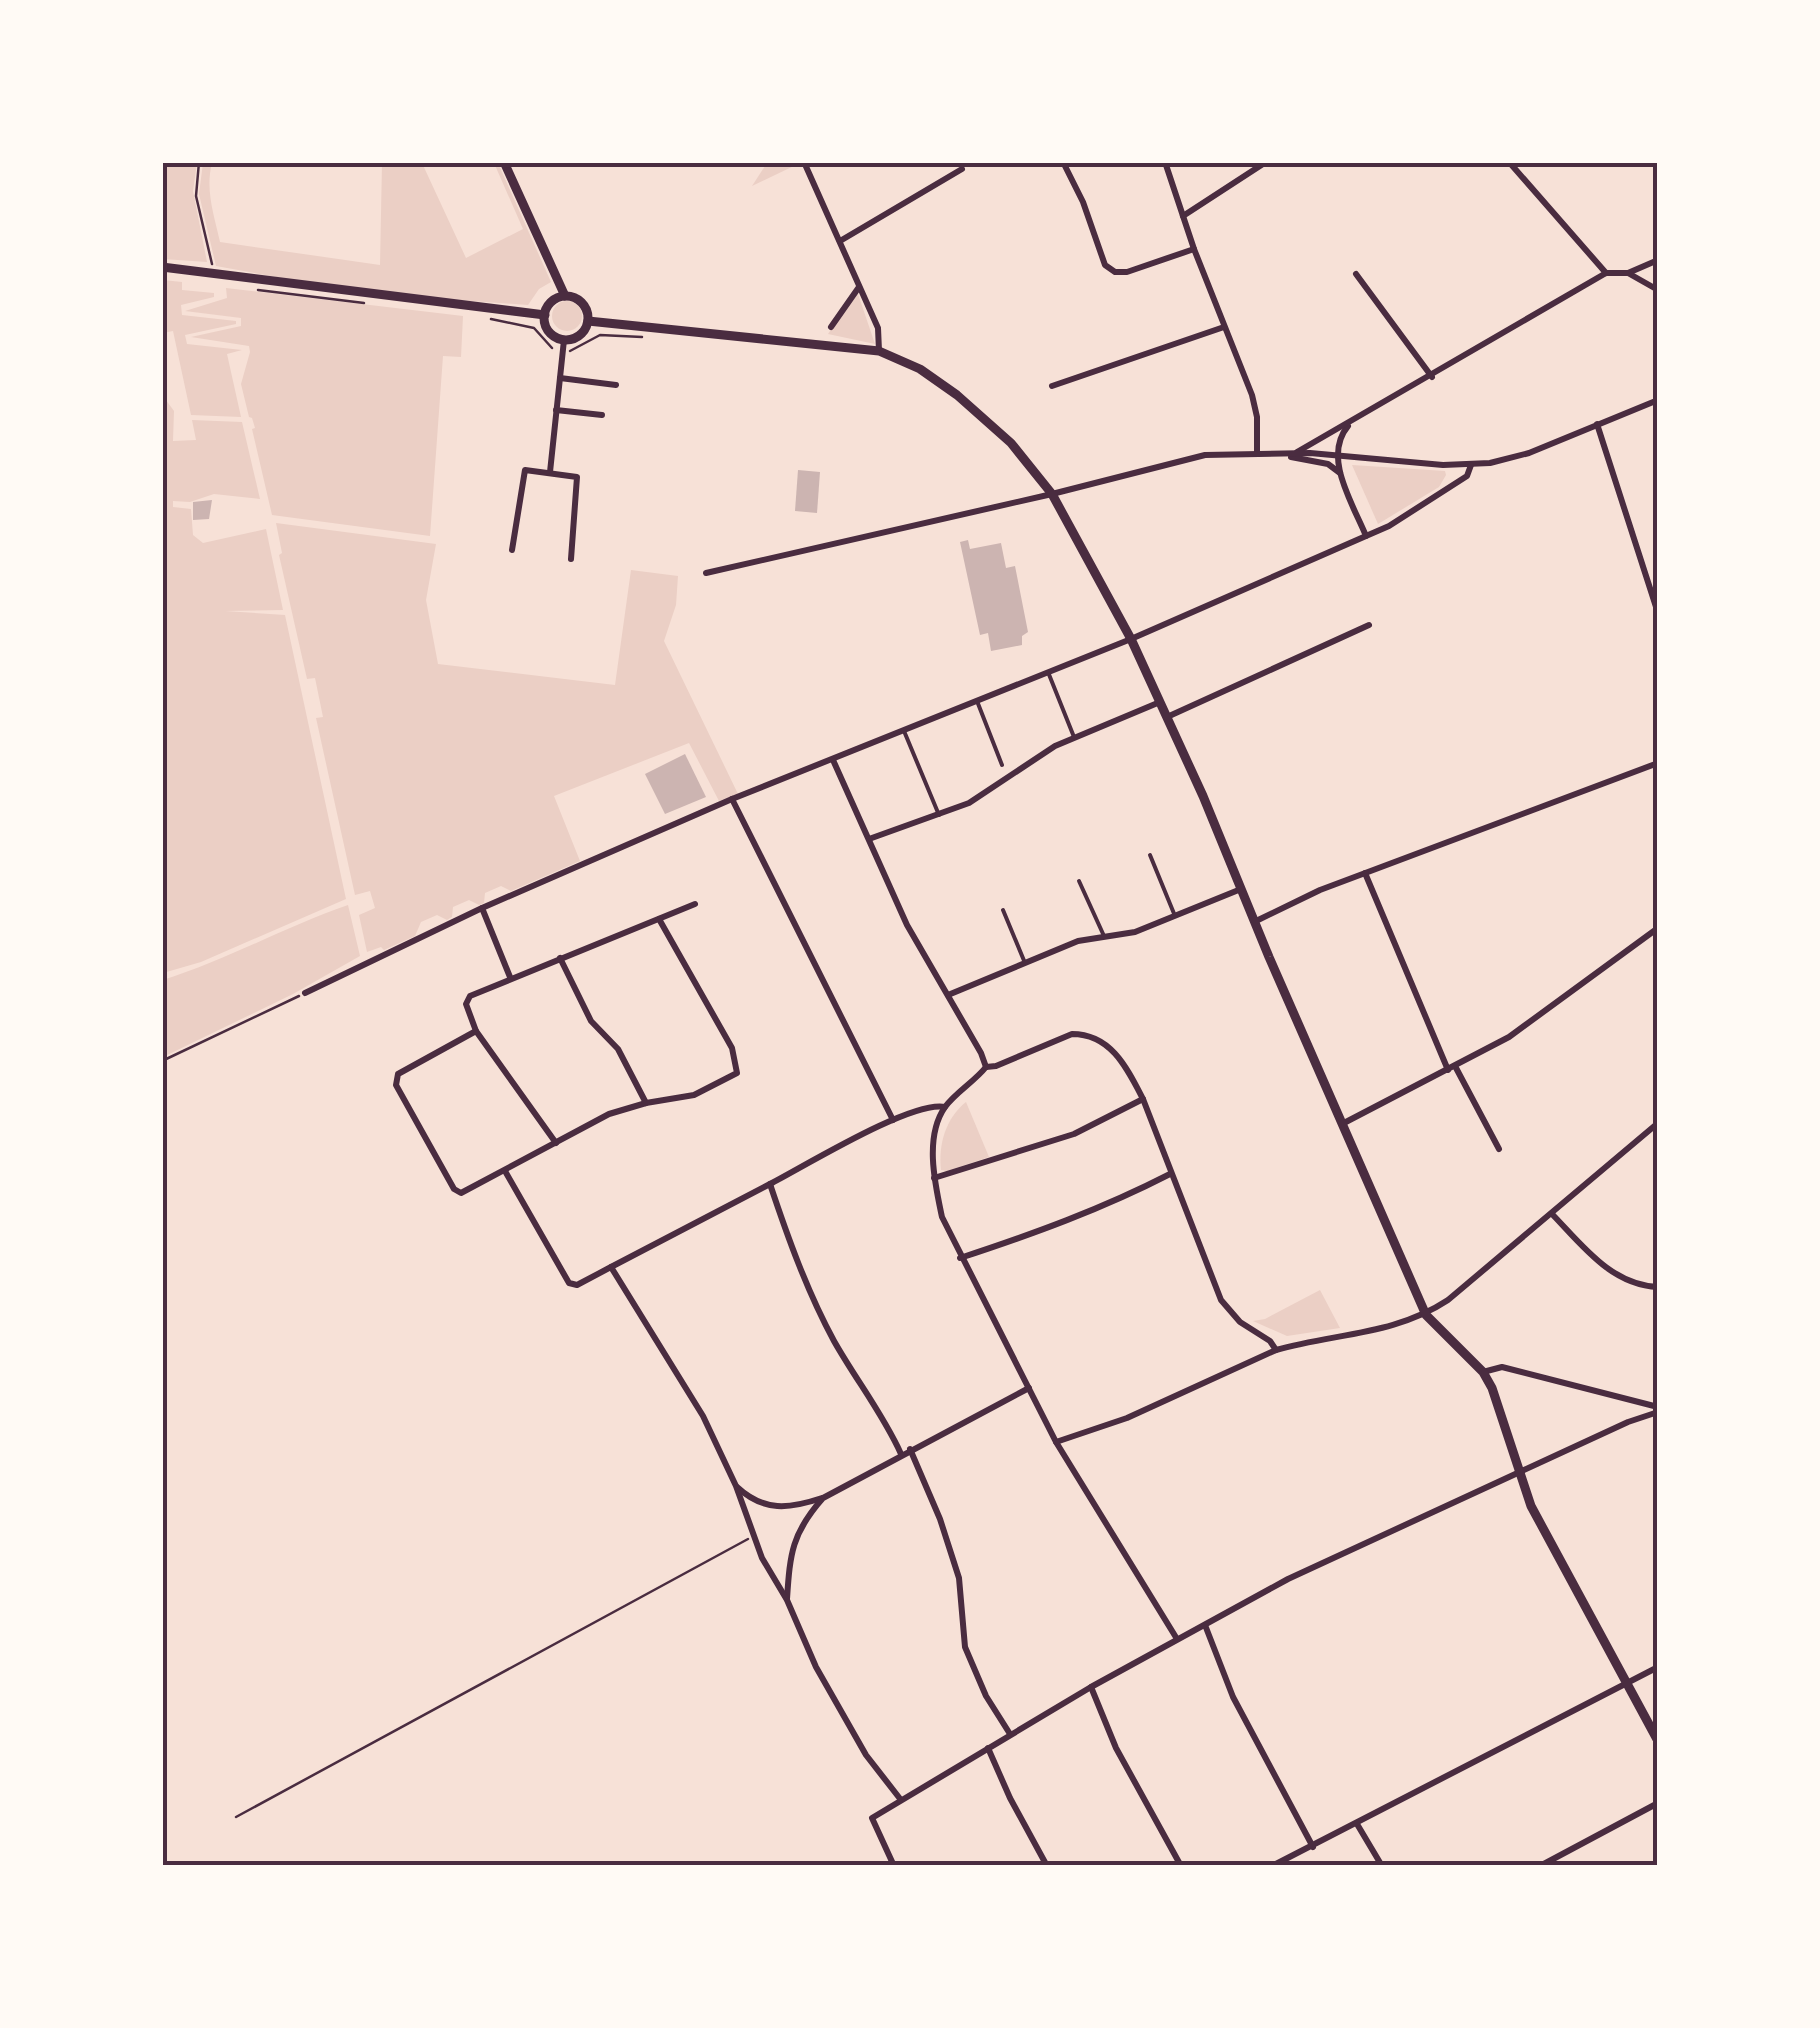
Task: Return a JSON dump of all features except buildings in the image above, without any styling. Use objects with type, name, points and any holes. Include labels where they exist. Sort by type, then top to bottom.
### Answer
[{"type":"street","points":[[504,162],[565,296]]},
{"type":"street","points":[[804,162],[878,328],[879,352]]},
{"type":"street","points":[[1063,162],[1083,202],[1105,265],[1115,272],[1127,272],[1194,248]]},
{"type":"street","points":[[1165,162],[1252,395],[1257,417],[1257,453]]},
{"type":"street","points":[[1183,216],[1266,162]]},
{"type":"street","points":[[1510,162],[1606,273]]},
{"type":"street","points":[[840,241],[962,169]]},
{"type":"street","points":[[1628,274],[1658,260]]},
{"type":"street","points":[[162,267],[545,315]]},
{"type":"street","points":[[1286,456],[1308,448],[1606,273],[1628,274],[1658,290]]},
{"type":"street","points":[[1356,274],[1432,376]]},
{"type":"street","points":[[831,327],[859,286]]},
{"type":"street","points":[[565,296],[580,300],[588,321],[580,336],[563,345],[552,334],[545,315],[551,302],[565,296]]},
{"type":"street","points":[[588,321],[879,352],[920,368],[957,395],[1011,444],[1052,494],[1131,639],[1160,702],[1426,1315],[1483,1372],[1499,1406],[1531,1506],[1658,1741]]},
{"type":"street","points":[[1052,386],[1224,327]]},
{"type":"street","points":[[550,472],[563,345]]},
{"type":"street","points":[[560,378],[616,384]]},
{"type":"street","points":[[1286,456],[1310,453],[1442,466],[1471,464],[1529,453],[1658,400]]},
{"type":"street","points":[[556,410],[602,415]]},
{"type":"street","points":[[1355,420],[1338,441],[1339,457],[1341,474],[1366,536]]},
{"type":"street","points":[[1597,424],[1658,613]]},
{"type":"street","points":[[706,573],[1052,494],[1190,458],[1257,453],[1286,456],[1328,464],[1341,474]]},
{"type":"street","points":[[305,993],[482,908],[732,799],[1131,639],[1389,526],[1468,476],[1471,464]]},
{"type":"street","points":[[512,550],[525,470],[550,472],[578,477],[571,559]]},
{"type":"street","points":[[1167,718],[1369,625]]},
{"type":"street","points":[[868,840],[969,803],[1074,738],[1160,702]]},
{"type":"street","points":[[834,760],[907,925],[982,1053],[986,1067]]},
{"type":"street","points":[[1254,922],[1366,873],[1658,763]]},
{"type":"street","points":[[732,799],[893,1120]]},
{"type":"street","points":[[1366,873],[1451,1068],[1499,1149]]},
{"type":"street","points":[[948,994],[1078,941],[1135,932],[1241,890]]},
{"type":"street","points":[[556,1144],[476,1030],[466,1004],[470,996],[695,904]]},
{"type":"street","points":[[482,908],[510,978]]},
{"type":"street","points":[[476,1030],[398,1074],[396,1085],[454,1189],[461,1193],[610,1114],[694,1095],[737,1073],[732,1048],[659,919]]},
{"type":"street","points":[[1342,1124],[1509,1037],[1658,928]]},
{"type":"street","points":[[560,958],[591,1021],[618,1050],[646,1103]]},
{"type":"street","points":[[1177,1639],[1056,1442],[942,1218],[934,1178],[935,1132],[945,1106],[986,1067],[1072,1034],[1105,1042],[1129,1072],[1143,1099],[1221,1300],[1240,1322],[1270,1341],[1276,1350]]},
{"type":"street","points":[[934,1178],[1074,1134],[1143,1099]]},
{"type":"street","points":[[505,1171],[568,1283],[576,1286],[893,1120],[935,1104],[945,1106]]},
{"type":"street","points":[[1056,1442],[1127,1418],[1276,1350],[1302,1342],[1372,1332],[1426,1315],[1658,1123]]},
{"type":"street","points":[[960,1258],[1056,1227],[1170,1174]]},
{"type":"street","points":[[770,1184],[808,1292],[902,1454]]},
{"type":"street","points":[[1552,1214],[1618,1277],[1642,1286],[1658,1286]]},
{"type":"street","points":[[612,1268],[704,1416],[736,1486],[762,1558],[787,1600],[816,1667],[858,1741],[901,1800]]},
{"type":"street","points":[[1483,1372],[1502,1367],[1658,1410]]},
{"type":"street","points":[[736,1486],[760,1505],[778,1508],[823,1498],[1028,1388]]},
{"type":"street","points":[[894,1866],[872,1818],[1010,1734],[1177,1639],[1332,1558],[1658,1410]]},
{"type":"street","points":[[910,1449],[940,1519],[959,1578],[965,1647],[986,1696],[1010,1734]]},
{"type":"street","points":[[787,1600],[794,1540],[802,1522],[823,1498]]},
{"type":"street","points":[[1205,1625],[1232,1696],[1312,1847]]},
{"type":"street","points":[[1272,1866],[1658,1667]]},
{"type":"street","points":[[1092,1687],[1116,1748],[1180,1866]]},
{"type":"street","points":[[988,1748],[1047,1866]]},
{"type":"street","points":[[1540,1866],[1658,1802]]},
{"type":"street","points":[[1358,1824],[1382,1866]]},
{"type":"lane","points":[[1048,672],[1074,738]]},
{"type":"lane","points":[[977,701],[1002,765]]},
{"type":"lane","points":[[904,731],[939,815]]},
{"type":"lane","points":[[1150,855],[1175,916]]},
{"type":"lane","points":[[1079,881],[1104,936]]},
{"type":"lane","points":[[1003,910],[1024,963]]},
{"type":"path","points":[[198,162],[196,196],[213,273]]},
{"type":"path","points":[[244,288],[366,303]]},
{"type":"path","points":[[484,318],[534,328],[549,348],[563,345],[574,352],[600,335]]},
{"type":"path","points":[[162,1061],[305,993]]},
{"type":"path","points":[[236,1817],[754,1536]]},
{"type":"shaded area","points":[[163,162],[197,163],[193,191],[207,262],[163,259]]},
{"type":"shaded area","points":[[797,162],[798,164],[752,186],[767,163]]},
{"type":"shaded area","points":[[203,163],[212,163],[210,193],[220,242],[380,265],[382,163],[422,163],[466,258],[523,229],[494,163],[498,163],[551,282],[539,289],[528,305],[443,299],[216,266],[199,194]]},
{"type":"shaded area","points":[[163,280],[182,282],[182,290],[214,293],[214,297],[181,305],[182,315],[236,321],[185,335],[187,344],[242,350],[227,354],[241,417],[191,415],[173,331],[163,333]]},
{"type":"shaded area","points":[[226,288],[463,316],[461,357],[443,356],[430,536],[272,515],[252,429],[255,428],[241,384],[249,346],[191,337],[241,326],[241,318],[185,311],[227,298]]},
{"type":"shaded area","points":[[857,291],[875,344],[828,334]]},
{"type":"shaded area","points":[[567,301],[578,305],[582,316],[578,327],[567,331],[556,327],[552,316],[556,305]]},
{"type":"shaded area","points":[[163,396],[174,411],[173,441],[196,440],[192,420],[242,422],[260,499],[214,494],[190,502],[173,501],[173,507],[191,509],[193,535],[203,543],[266,529],[283,610],[225,611],[285,615],[346,899],[201,962],[163,973]]},
{"type":"shaded area","points":[[1352,465],[1445,471],[1446,475],[1439,487],[1378,524]]},
{"type":"shaded area","points":[[276,523],[436,544],[426,600],[438,664],[615,685],[631,570],[678,576],[676,605],[664,641],[738,794],[719,801],[689,743],[554,796],[580,861],[511,891],[501,886],[485,893],[484,903],[469,900],[453,907],[452,917],[447,920],[437,915],[421,922],[415,936],[384,950],[381,947],[367,952],[359,915],[375,908],[370,891],[355,895],[316,718],[323,717],[315,678],[307,679],[279,555],[282,553]]},
{"type":"shaded area","points":[[348,905],[360,956],[293,994],[163,1057],[163,980]]},
{"type":"shaded area","points":[[966,1102],[989,1157],[941,1170],[945,1132]]},
{"type":"shaded area","points":[[1320,1290],[1340,1328],[1287,1336],[1253,1321],[1265,1319]]},
{"type":"waterway","points":[[162,165],[165,162]]}]
